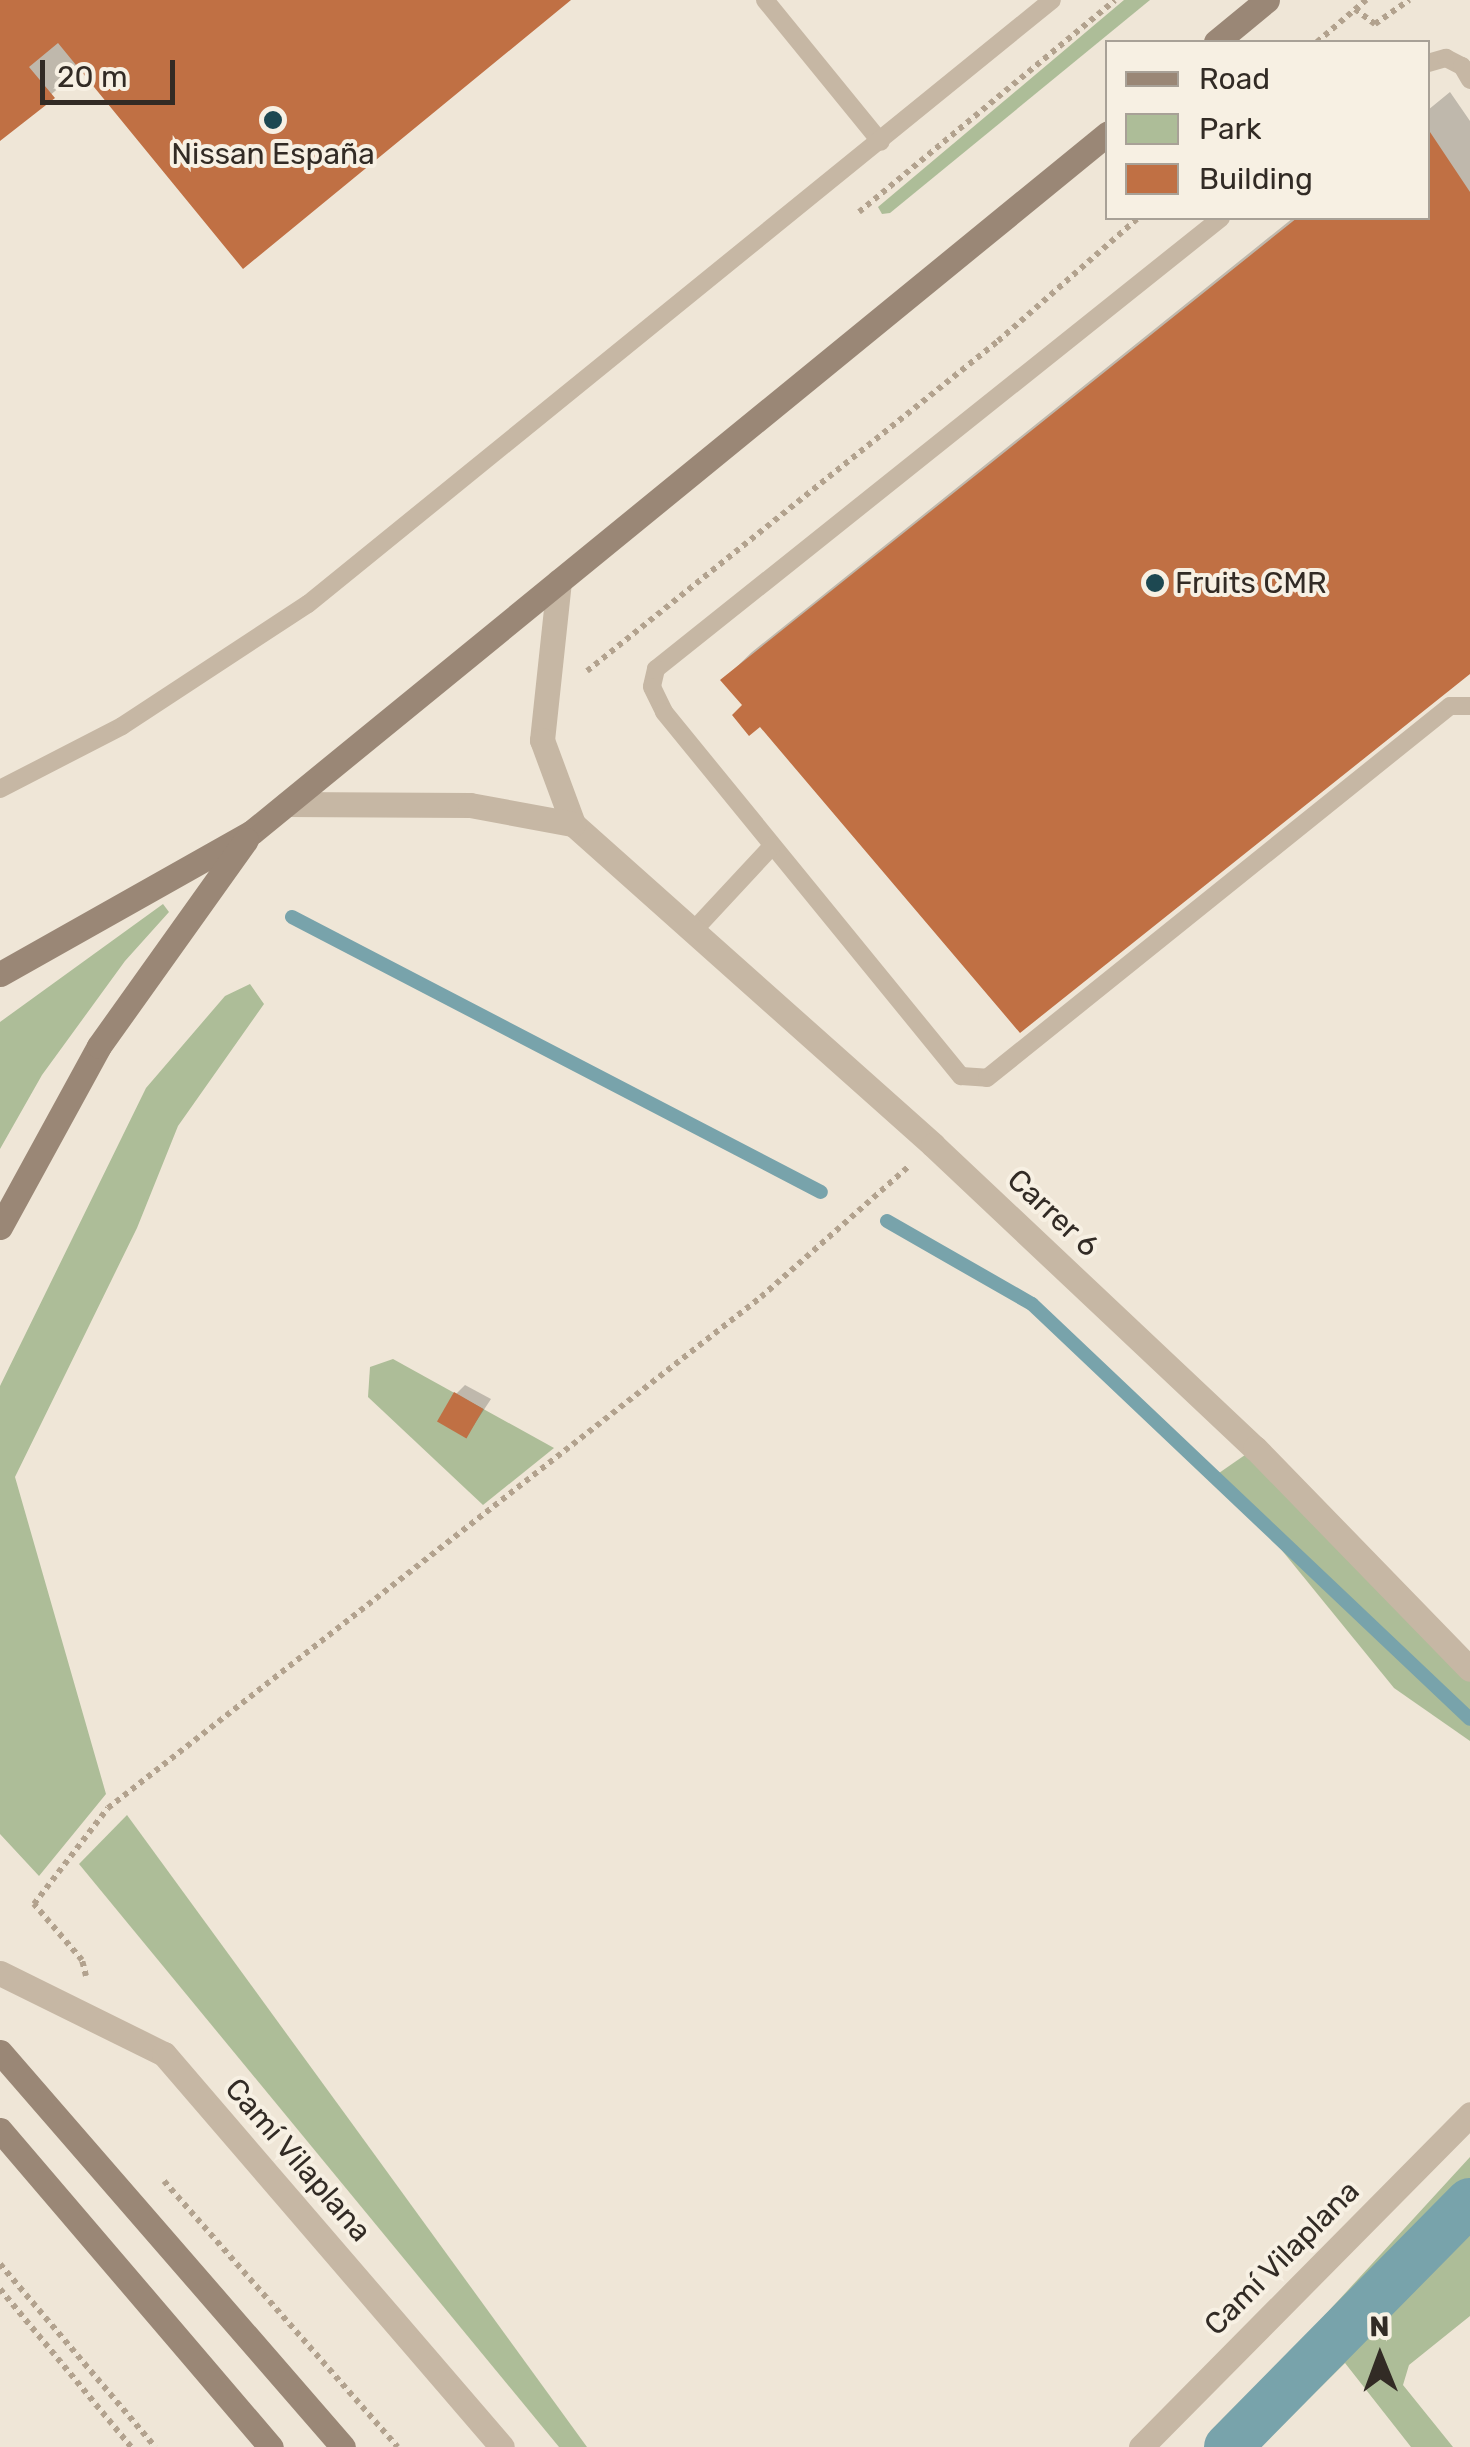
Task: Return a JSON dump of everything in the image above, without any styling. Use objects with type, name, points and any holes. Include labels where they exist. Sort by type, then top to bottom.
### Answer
[{"type":"main road","points":[[1218,40],[1268,0]]},
{"type":"main road","points":[[0,974],[252,832],[1105,135]]},
{"type":"main road","points":[[0,1227],[100,1046],[252,832]]},
{"type":"main road","points":[[0,2052],[343,2447]]},
{"type":"main road","points":[[0,2130],[271,2447]]},
{"type":"street","name":"Carrer 6","points":[[559,581],[542,740],[572,824],[934,1145],[1256,1448],[1470,1669]]},
{"type":"street","points":[[288,804],[470,805],[572,824]]},
{"type":"street","name":"Camí Vilaplana","points":[[0,1972],[164,2054],[502,2447]]},
{"type":"street","name":"Camí Vilaplana","points":[[1141,2447],[1470,2114]]},
{"type":"lane","points":[[764,0],[881,142]]},
{"type":"lane","points":[[0,789],[122,726],[308,604],[1052,0]]},
{"type":"lane","points":[[1430,62],[1446,58],[1462,66],[1470,80]]},
{"type":"lane","points":[[1218,220],[656,668],[652,687],[664,712],[962,1076],[987,1078],[1450,706],[1470,706]]},
{"type":"lane","points":[[694,930],[772,846]]},
{"type":"path","points":[[859,212],[1115,0]]},
{"type":"path","points":[[1319,40],[1366,0]]},
{"type":"path","points":[[1355,9],[1374,24],[1409,0]]},
{"type":"path","points":[[577,684],[594,662],[998,341],[1136,220]]},
{"type":"path","points":[[99,2021],[82,1960],[34,1904],[108,1808],[761,1297],[934,1145]]},
{"type":"path","points":[[150,2165],[398,2447]]},
{"type":"path","points":[[0,2264],[155,2447]]},
{"type":"path","points":[[0,2289],[131,2447]]},
{"type":"green space","points":[[1124,0],[1150,0],[890,213],[882,214],[878,207]]},
{"type":"green space","points":[[163,904],[169,912],[125,961],[42,1075],[0,1149],[0,1022]]},
{"type":"green space","points":[[250,984],[264,1004],[178,1126],[137,1228],[15,1477],[106,1794],[39,1876],[0,1834],[0,1386],[146,1088],[225,996]]},
{"type":"green space","points":[[393,1359],[554,1448],[483,1505],[368,1397],[370,1367]]},
{"type":"green space","points":[[1255,1448],[1470,1669],[1470,1741],[1394,1688],[1219,1473]]},
{"type":"green space","points":[[127,1815],[587,2447],[559,2447],[79,1864]]},
{"type":"green space","points":[[1470,2157],[1470,2316],[1409,2365],[1403,2385],[1453,2447],[1411,2447],[1345,2363],[1260,2447],[1204,2447]]},
{"type":"building","name":"Nissan España","points":[[0,0],[571,0],[243,269],[58,43],[29,67],[55,98],[0,141]]},
{"type":"building","name":"Fruits CMR","points":[[1430,132],[1470,192],[1470,674],[1020,1033],[760,727],[749,736],[732,715],[742,705],[720,680],[1295,220],[1430,220]]},
{"type":"building","points":[[454,1392],[483,1409],[466,1438],[437,1421]]},
{"type":"waterway","points":[[292,917],[821,1192]]},
{"type":"waterway","points":[[887,1221],[1032,1304],[1470,1719]]},
{"type":"waterway","points":[[1228,2447],[1470,2202]]},
{"type":"place","name":"Nissan España","points":[[273,120]]},
{"type":"place","name":"Fruits CMR","points":[[1155,583]]}]
